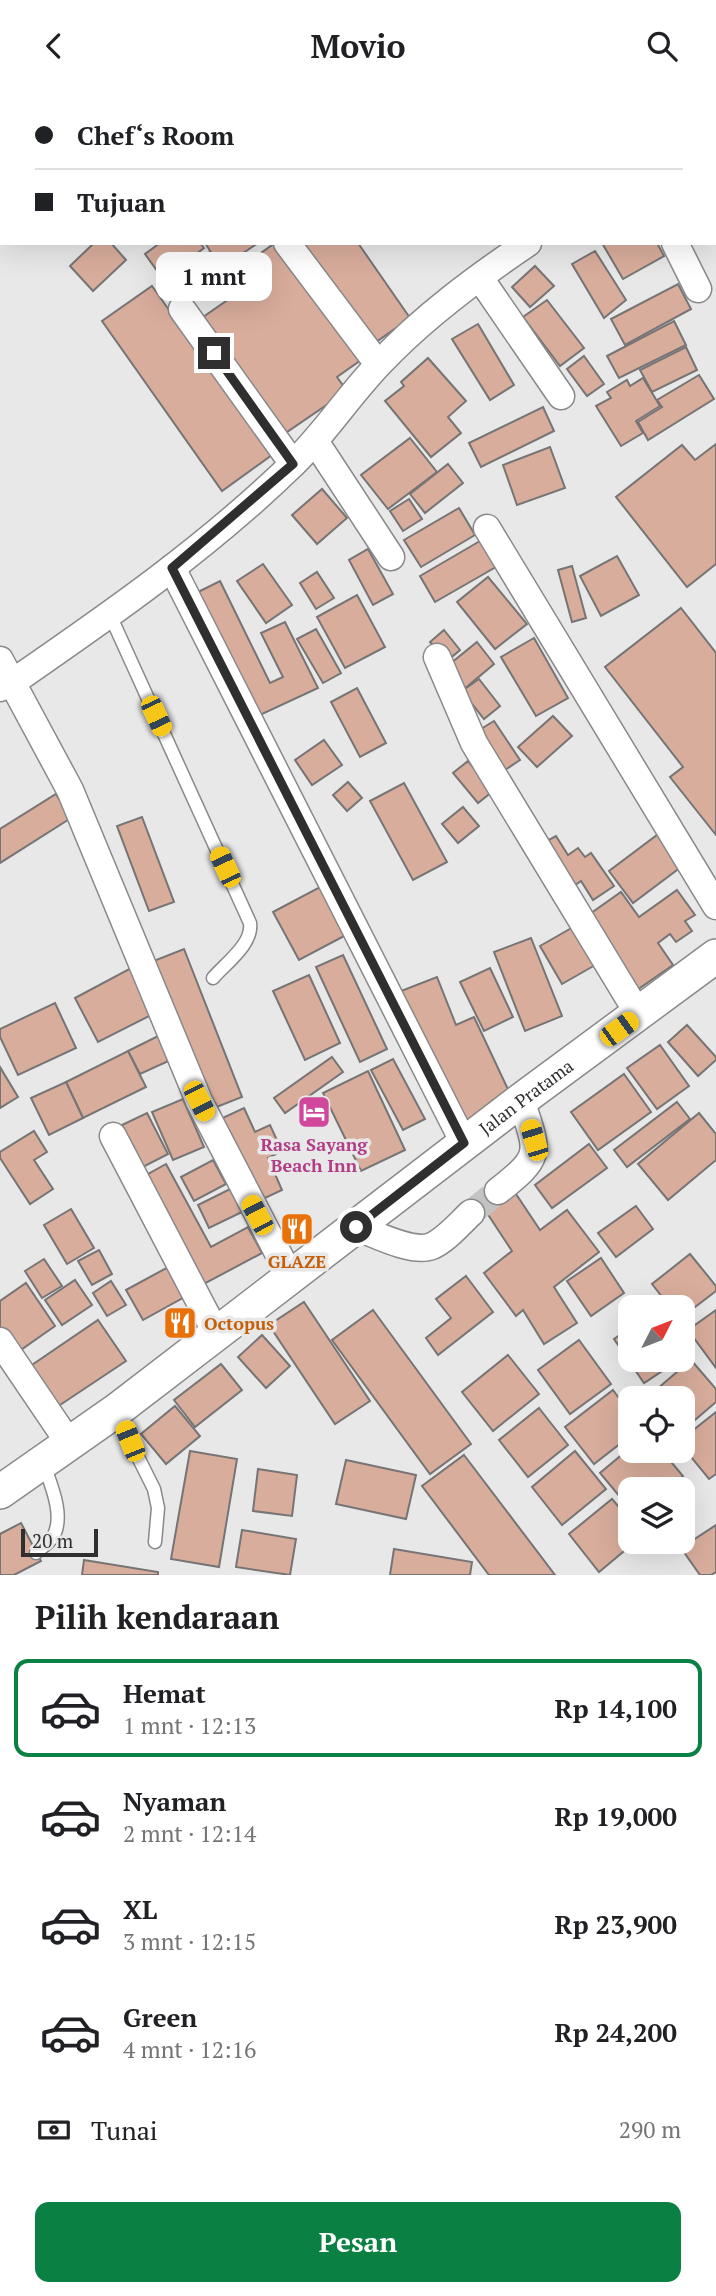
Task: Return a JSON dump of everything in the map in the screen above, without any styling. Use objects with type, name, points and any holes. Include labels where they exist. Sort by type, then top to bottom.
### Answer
[{"type":"street","points":[[289,245],[379,364]]},
{"type":"street","points":[[291,1278],[199,1101],[70,790],[4,677],[110,615],[172,568],[293,464],[379,364],[448,301],[525,245]]},
{"type":"street","points":[[676,245],[698,289]]},
{"type":"street","points":[[480,278],[561,396]]},
{"type":"street","points":[[183,309],[293,464]]},
{"type":"street","points":[[315,441],[391,557]]},
{"type":"street","points":[[487,528],[716,906]]},
{"type":"street","points":[[172,568],[464,1143]]},
{"type":"street","points":[[437,657],[474,743],[639,1015]]},
{"type":"street","name":"Jalan Pratama","points":[[2,1487],[117,1410],[464,1143],[716,956]]},
{"type":"street","points":[[498,1191],[518,1175],[531,1161],[534,1153],[534,1140],[521,1100]]},
{"type":"street","points":[[113,1136],[217,1335]]},
{"type":"street","points":[[356,1227],[404,1245],[422,1248],[443,1238],[471,1213]]},
{"type":"street","points":[[0,1341],[56,1452]]},
{"type":"lane","points":[[110,615],[250,923],[251,933],[247,940],[213,978]]},
{"type":"lane","points":[[117,1410],[155,1489],[158,1508],[155,1542]]},
{"type":"lane","points":[[36,1553],[53,1537],[57,1522],[54,1491],[56,1452]]},
{"type":"building","points":[[92,245],[113,245],[126,260],[93,291],[70,266]]},
{"type":"building","points":[[157,245],[202,245],[204,248],[163,279],[145,254]]},
{"type":"building","points":[[206,245],[255,245],[221,268]]},
{"type":"building","points":[[272,245],[276,245],[361,360],[337,377],[347,391],[284,434],[203,317],[245,288],[234,272]]},
{"type":"building","points":[[297,245],[359,245],[410,318],[369,347]]},
{"type":"building","points":[[603,245],[658,245],[664,256],[623,279]]},
{"type":"building","points":[[595,251],[626,300],[604,318],[572,264]]},
{"type":"building","points":[[210,252],[221,268],[175,300],[164,285]]},
{"type":"building","points":[[535,266],[554,286],[530,307],[512,287]]},
{"type":"building","points":[[678,284],[691,309],[625,345],[611,319]]},
{"type":"building","points":[[152,286],[272,455],[222,491],[102,321]]},
{"type":"building","points":[[547,300],[584,348],[560,366],[523,317]]},
{"type":"building","points":[[674,321],[686,345],[619,378],[607,356]]},
{"type":"building","points":[[478,324],[514,385],[490,400],[452,339]]},
{"type":"building","points":[[686,347],[697,370],[652,392],[640,370]]},
{"type":"building","points":[[584,356],[604,384],[587,396],[567,369]]},
{"type":"building","points":[[428,358],[466,401],[448,417],[461,433],[431,457],[385,401],[404,386],[401,382]]},
{"type":"building","points":[[699,375],[714,399],[648,440],[638,422],[662,407],[657,400]]},
{"type":"building","points":[[643,378],[660,406],[636,421],[643,433],[621,446],[596,406],[611,398],[607,392],[627,380],[630,386]]},
{"type":"building","points":[[543,407],[554,431],[481,467],[469,443]]},
{"type":"building","points":[[410,438],[437,472],[388,509],[361,475]]},
{"type":"building","points":[[716,444],[716,564],[687,587],[616,497],[682,445],[695,460]]},
{"type":"building","points":[[550,447],[565,488],[517,505],[503,465]]},
{"type":"building","points":[[448,464],[463,483],[425,513],[410,494]]},
{"type":"building","points":[[322,489],[347,518],[317,544],[292,515]]},
{"type":"building","points":[[409,499],[422,519],[403,531],[390,511]]},
{"type":"building","points":[[459,508],[475,535],[421,567],[404,540]]},
{"type":"building","points":[[480,541],[496,567],[435,602],[420,576]]},
{"type":"building","points":[[368,549],[393,594],[373,605],[349,560]]},
{"type":"building","points":[[617,556],[639,595],[601,616],[580,576]]},
{"type":"building","points":[[263,564],[292,605],[266,623],[237,581]]},
{"type":"building","points":[[572,566],[586,618],[572,622],[558,570]]},
{"type":"building","points":[[317,572],[334,598],[316,609],[300,583]]},
{"type":"building","points":[[488,577],[527,624],[495,649],[457,602]]},
{"type":"building","points":[[220,581],[270,683],[283,677],[261,633],[285,622],[318,688],[260,715],[198,592]]},
{"type":"building","points":[[357,595],[385,647],[345,668],[317,617]]},
{"type":"building","points":[[681,608],[716,653],[716,835],[670,777],[683,767],[605,667]]},
{"type":"building","points":[[316,629],[341,673],[323,683],[297,639]]},
{"type":"building","points":[[444,630],[460,650],[447,661],[430,642]]},
{"type":"building","points":[[534,638],[568,698],[536,716],[501,657]]},
{"type":"building","points":[[477,642],[494,664],[463,690],[445,668]]},
{"type":"building","points":[[479,679],[500,706],[484,719],[462,691]]},
{"type":"building","points":[[357,688],[386,743],[360,757],[331,702]]},
{"type":"building","points":[[553,716],[572,736],[537,767],[518,747]]},
{"type":"building","points":[[494,721],[520,760],[502,772],[476,732]]},
{"type":"building","points":[[324,740],[342,765],[312,785],[295,760]]},
{"type":"building","points":[[468,761],[493,791],[478,803],[453,773]]},
{"type":"building","points":[[348,782],[362,798],[347,811],[333,795]]},
{"type":"building","points":[[404,783],[447,862],[413,880],[370,801]]},
{"type":"building","points":[[56,794],[71,818],[0,863],[0,829]]},
{"type":"building","points":[[463,807],[479,826],[458,843],[442,824]]},
{"type":"building","points":[[142,817],[174,902],[149,911],[117,826]]},
{"type":"building","points":[[657,835],[681,867],[633,903],[609,871]]},
{"type":"building","points":[[556,836],[568,855],[578,848],[585,857],[591,853],[614,886],[593,900],[581,881],[571,888],[545,842]]},
{"type":"building","points":[[320,887],[346,935],[299,960],[273,912]]},
{"type":"building","points":[[677,890],[695,915],[685,921],[692,931],[676,942],[670,934],[658,943],[673,965],[634,992],[587,916],[621,892],[639,917]]},
{"type":"building","points":[[575,926],[597,964],[562,984],[540,946]]},
{"type":"building","points":[[531,938],[562,1016],[525,1031],[494,952]]},
{"type":"building","points":[[184,949],[242,1097],[209,1110],[151,962]]},
{"type":"building","points":[[343,955],[387,1049],[360,1062],[316,967]]},
{"type":"building","points":[[133,967],[157,1012],[98,1042],[75,998]]},
{"type":"building","points":[[490,968],[513,1017],[484,1031],[460,982]]},
{"type":"building","points":[[309,975],[340,1043],[305,1060],[273,991]]},
{"type":"building","points":[[437,977],[456,1025],[474,1017],[513,1100],[458,1126],[401,991]]},
{"type":"building","points":[[55,1003],[76,1048],[18,1075],[0,1037],[0,1029]]},
{"type":"building","points":[[687,1025],[716,1057],[698,1076],[668,1042]]},
{"type":"building","points":[[162,1034],[175,1058],[140,1074],[128,1051]]},
{"type":"building","points":[[660,1045],[689,1086],[657,1109],[627,1068]]},
{"type":"building","points":[[128,1051],[146,1087],[83,1118],[66,1082]]},
{"type":"building","points":[[332,1057],[343,1072],[285,1113],[274,1098]]},
{"type":"building","points":[[393,1059],[425,1119],[403,1130],[371,1070]]},
{"type":"building","points":[[0,1067],[18,1097],[0,1108]]},
{"type":"building","points":[[368,1071],[405,1150],[361,1171],[323,1093]]},
{"type":"building","points":[[624,1074],[651,1112],[598,1150],[571,1112]]},
{"type":"building","points":[[66,1082],[83,1118],[49,1135],[31,1098]]},
{"type":"building","points":[[183,1099],[204,1147],[173,1160],[152,1112]]},
{"type":"building","points":[[677,1102],[690,1119],[627,1167],[614,1150]]},
{"type":"building","points":[[244,1108],[255,1132],[270,1125],[282,1151],[268,1158],[282,1190],[252,1204],[214,1122]]},
{"type":"building","points":[[147,1113],[168,1154],[143,1167],[122,1125]]},
{"type":"building","points":[[699,1113],[716,1134],[716,1160],[668,1200],[638,1164]]},
{"type":"building","points":[[34,1131],[47,1152],[34,1160],[53,1189],[30,1204],[0,1158],[0,1152]]},
{"type":"building","points":[[589,1144],[607,1168],[552,1208],[535,1185]]},
{"type":"building","points":[[213,1160],[226,1184],[194,1201],[181,1177]]},
{"type":"building","points":[[166,1164],[211,1247],[248,1227],[262,1253],[200,1286],[141,1178]]},
{"type":"building","points":[[230,1189],[242,1212],[209,1228],[198,1205]]},
{"type":"building","points":[[514,1191],[540,1230],[567,1210],[599,1252],[554,1287],[577,1323],[544,1344],[523,1310],[516,1316],[484,1273],[512,1251],[485,1210]]},
{"type":"building","points":[[636,1206],[653,1229],[616,1257],[598,1233]]},
{"type":"building","points":[[71,1209],[94,1248],[67,1264],[44,1225]]},
{"type":"building","points":[[99,1250],[112,1274],[92,1285],[78,1261]]},
{"type":"building","points":[[690,1254],[716,1286],[716,1291],[695,1307],[695,1295],[661,1295],[652,1284]]},
{"type":"building","points":[[601,1258],[624,1293],[591,1316],[567,1281]]},
{"type":"building","points":[[44,1259],[62,1286],[42,1298],[25,1271]]},
{"type":"building","points":[[172,1265],[188,1295],[143,1320],[126,1290]]},
{"type":"building","points":[[466,1276],[493,1312],[438,1355],[426,1338],[451,1318],[436,1299]]},
{"type":"building","points":[[75,1280],[92,1305],[62,1325],[45,1300]]},
{"type":"building","points":[[111,1281],[126,1305],[107,1316],[93,1293]]},
{"type":"building","points":[[26,1283],[55,1326],[15,1354],[0,1332],[0,1301]]},
{"type":"building","points":[[304,1302],[370,1401],[335,1424],[269,1325]]},
{"type":"building","points":[[373,1310],[471,1444],[430,1474],[332,1340]]},
{"type":"building","points":[[716,1310],[716,1368],[695,1340],[695,1325]]},
{"type":"building","points":[[98,1320],[126,1361],[57,1407],[29,1367]]},
{"type":"building","points":[[262,1335],[290,1366],[266,1388],[238,1357]]},
{"type":"building","points":[[579,1340],[611,1384],[570,1414],[538,1370]]},
{"type":"building","points":[[508,1355],[539,1394],[493,1431],[462,1392]]},
{"type":"building","points":[[221,1364],[242,1390],[195,1427],[174,1400]]},
{"type":"building","points":[[695,1365],[716,1389],[716,1402],[695,1420],[695,1386],[661,1386],[677,1372],[695,1372]]},
{"type":"building","points":[[636,1372],[661,1372],[644,1383]]},
{"type":"building","points":[[613,1390],[618,1397],[618,1445],[594,1464],[565,1427]]},
{"type":"building","points":[[175,1406],[200,1436],[166,1464],[141,1434]]},
{"type":"building","points":[[539,1408],[568,1445],[528,1477],[499,1440]]},
{"type":"building","points":[[716,1412],[716,1474],[709,1479],[695,1462],[695,1429]]},
{"type":"building","points":[[190,1451],[237,1459],[219,1567],[171,1559]]},
{"type":"building","points":[[575,1451],[606,1489],[562,1525],[532,1487]]},
{"type":"building","points":[[464,1455],[555,1575],[489,1575],[422,1486]]},
{"type":"building","points":[[618,1458],[618,1463],[672,1463],[683,1476],[618,1477],[618,1495],[600,1473]]},
{"type":"building","points":[[346,1460],[416,1475],[406,1519],[336,1504]]},
{"type":"building","points":[[258,1469],[297,1475],[292,1516],[253,1511]]},
{"type":"building","points":[[612,1499],[618,1506],[618,1554],[621,1554],[599,1572],[569,1534]]},
{"type":"building","points":[[21,1523],[41,1561],[14,1575],[0,1575],[0,1534]]},
{"type":"building","points":[[716,1525],[716,1572],[711,1575],[700,1575],[685,1554],[695,1554],[695,1539]]},
{"type":"building","points":[[242,1530],[296,1539],[290,1575],[236,1567]]},
{"type":"building","points":[[394,1549],[472,1562],[470,1575],[390,1575]]},
{"type":"building","points":[[84,1560],[158,1572],[158,1575],[82,1575]]},
{"type":"tunnel","points":[[471,1213],[498,1191]]},
{"type":"place","name":"Rasa Sayang Beach Inn","points":[[314,1112]]},
{"type":"place","name":"GLAZE","points":[[297,1229]]},
{"type":"place","name":"Octopus","points":[[180,1323]]},
{"type":"route","points":[[214,353],[293,464],[172,568],[464,1143],[356,1227]]}]
